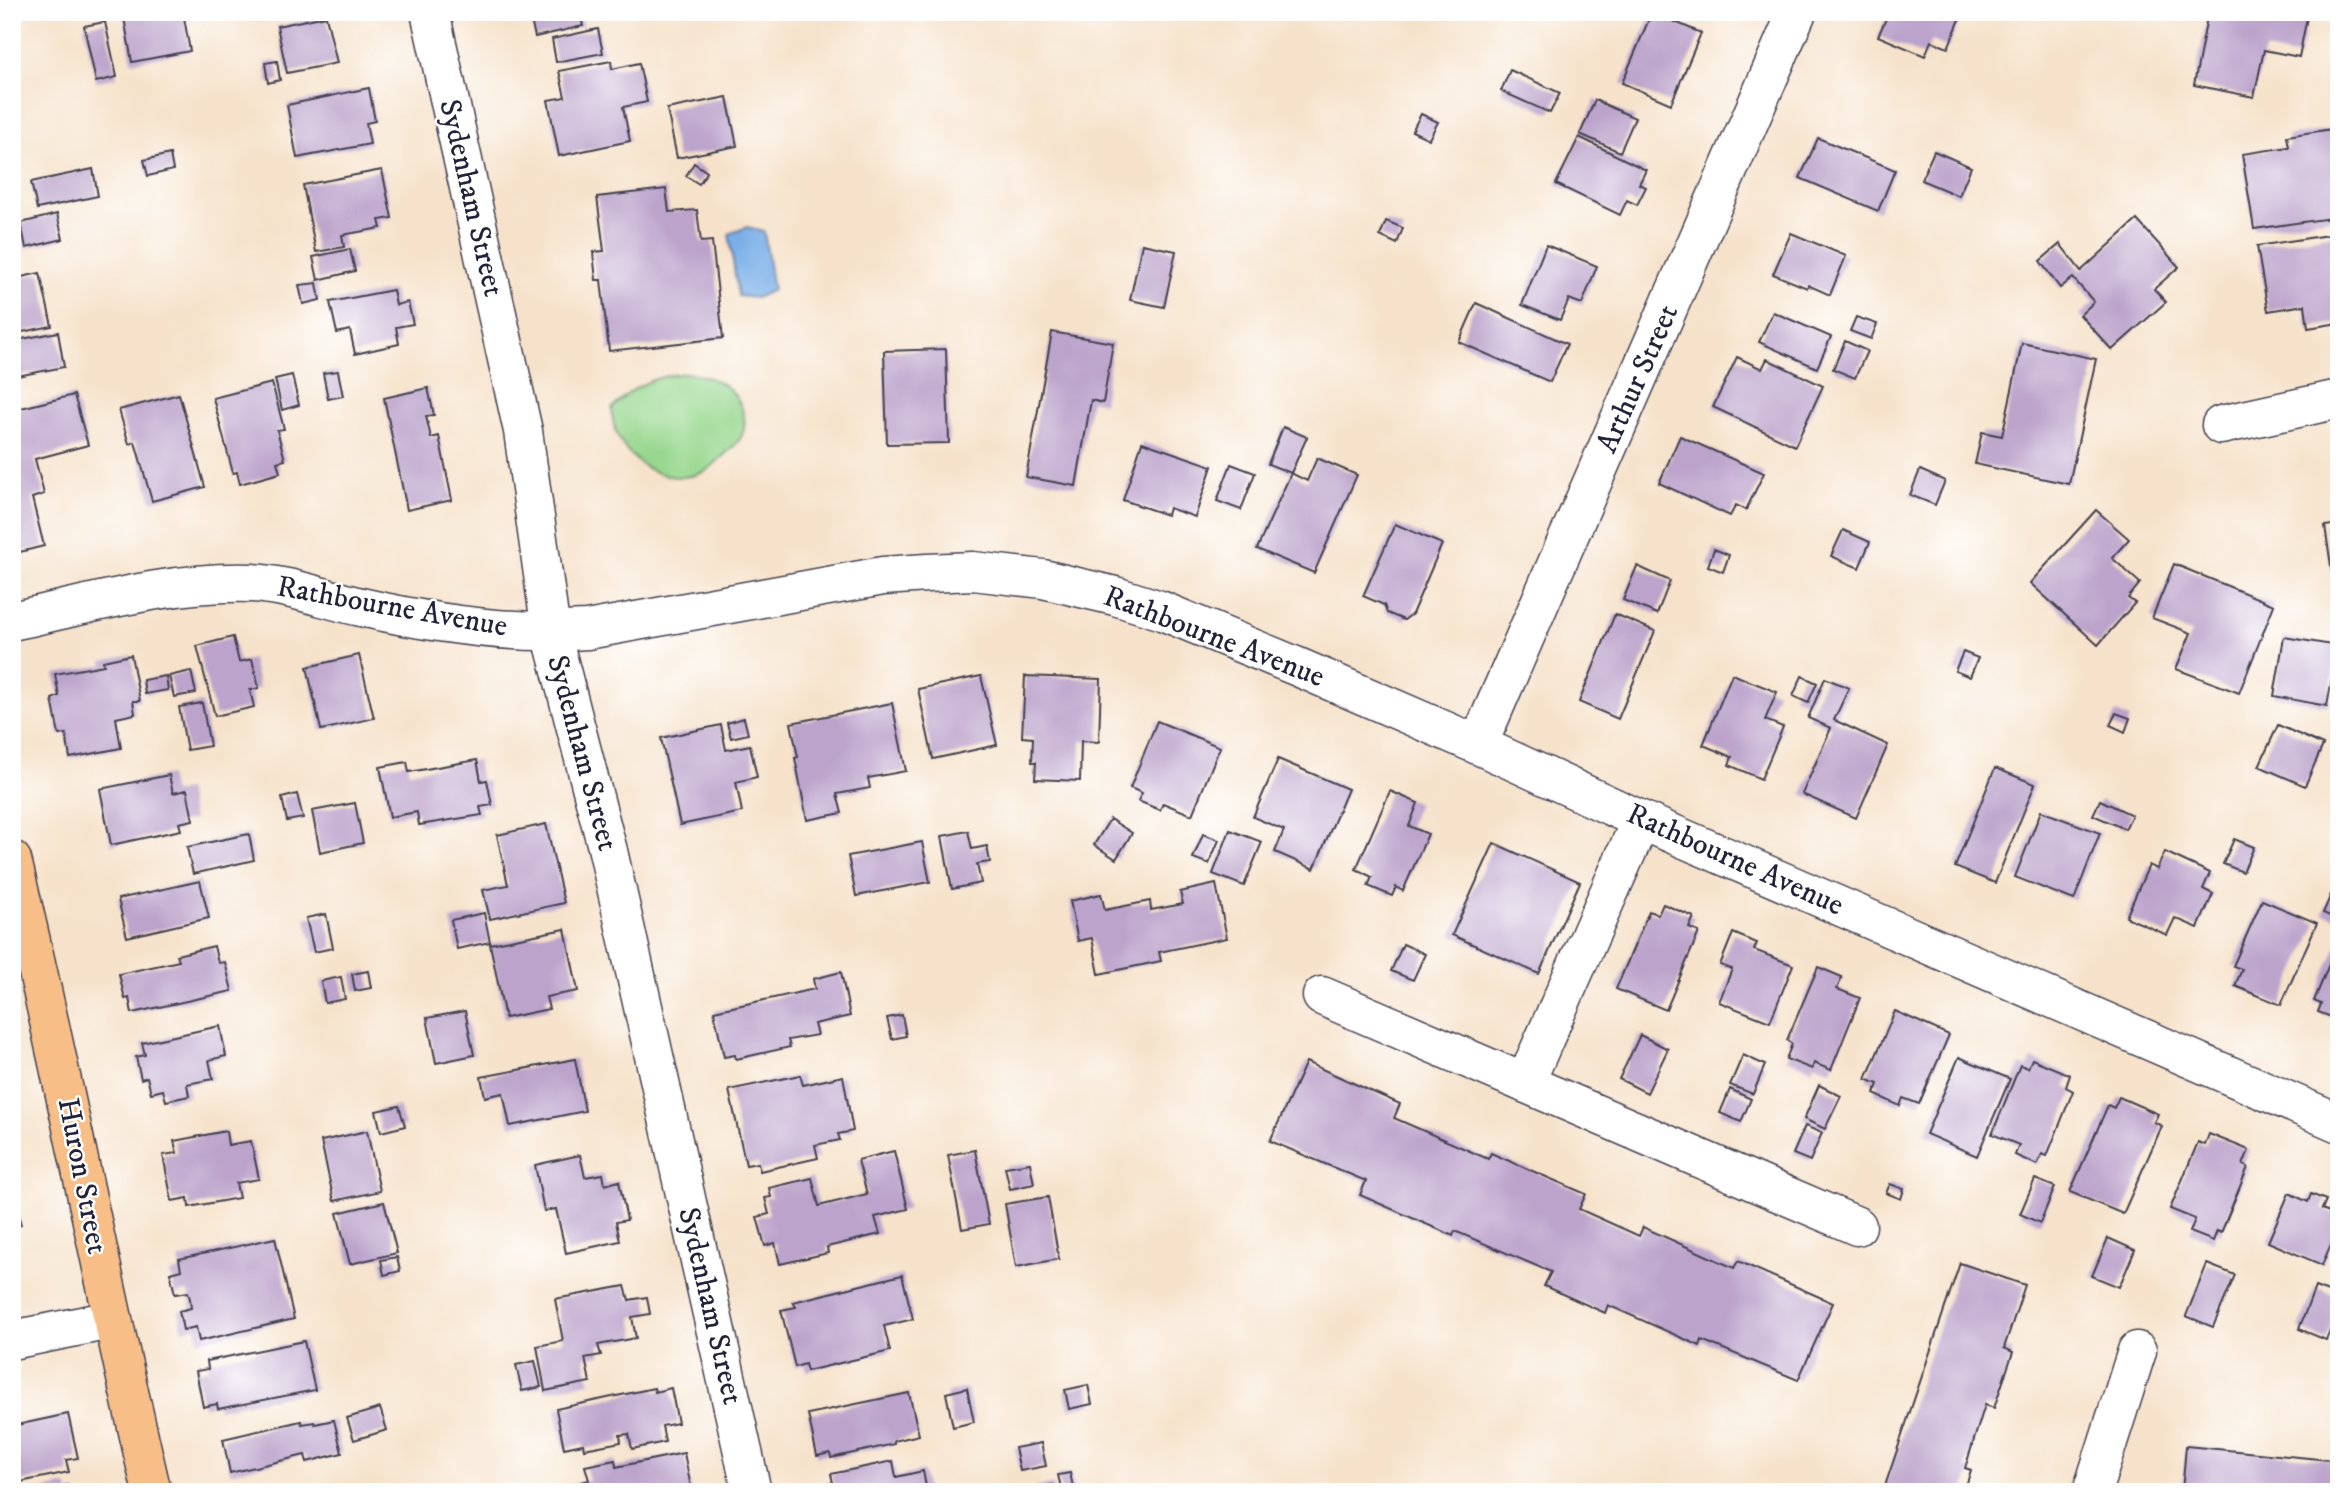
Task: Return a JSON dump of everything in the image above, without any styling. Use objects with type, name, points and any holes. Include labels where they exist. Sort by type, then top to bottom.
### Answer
[{"type":"main road","name":"Huron Street","points":[[12,860],[56,1049],[111,1320],[152,1492]]},
{"type":"street","name":"Sydenham Street","points":[[429,12],[523,431],[551,632],[608,851],[752,1492]]},
{"type":"street","name":"Arthur Street","points":[[1478,745],[1797,12]]},
{"type":"street","points":[[2221,425],[2339,399]]},
{"type":"street","name":"Rathbourne Avenue","points":[[12,621],[168,589],[200,584],[252,583],[428,620],[495,629],[551,632],[587,630],[883,576],[973,571],[1043,579],[1160,610],[1478,745],[1642,820],[2339,1123]]},
{"type":"street","points":[[1525,1083],[1642,820]]},
{"type":"street","points":[[1322,996],[1857,1226]]},
{"type":"street","points":[[12,1340],[111,1320]]},
{"type":"street","points":[[2092,1492],[2137,1351]]},
{"type":"green space","points":[[686,373],[714,380],[729,389],[740,403],[744,427],[737,443],[709,469],[694,475],[675,477],[657,473],[633,457],[617,435],[612,409],[645,383]]},
{"type":"water","points":[[747,227],[764,232],[773,290],[756,298],[738,296],[729,234]]},
{"type":"building","points":[[123,12],[183,12],[190,51],[132,62]]},
{"type":"building","points":[[529,12],[580,12],[583,26],[535,37]]},
{"type":"building","points":[[1652,12],[1701,33],[1671,104],[1622,83]]},
{"type":"building","points":[[1889,12],[1949,12],[1961,17],[1948,48],[1931,41],[1925,56],[1878,36]]},
{"type":"building","points":[[2208,12],[2308,12],[2299,57],[2264,50],[2254,97],[2194,85]]},
{"type":"building","points":[[326,16],[337,63],[287,73],[277,26]]},
{"type":"building","points":[[105,22],[117,77],[96,82],[84,26]]},
{"type":"building","points":[[598,29],[603,53],[556,62],[552,39]]},
{"type":"building","points":[[277,61],[280,80],[268,83],[265,63]]},
{"type":"building","points":[[611,61],[612,69],[639,63],[647,102],[623,107],[630,141],[559,156],[548,100],[565,97],[559,71]]},
{"type":"building","points":[[1510,70],[1560,93],[1550,113],[1501,91]]},
{"type":"building","points":[[369,88],[375,121],[366,123],[370,144],[297,158],[287,105]]},
{"type":"building","points":[[727,97],[737,146],[677,158],[667,109]]},
{"type":"building","points":[[1595,100],[1635,118],[1620,152],[1580,134]]},
{"type":"building","points":[[1421,114],[1438,122],[1429,139],[1412,131]]},
{"type":"building","points":[[2332,129],[2339,175],[2339,217],[2254,229],[2242,154],[2289,147],[2287,136]]},
{"type":"building","points":[[1579,137],[1646,170],[1639,184],[1646,187],[1637,205],[1627,200],[1620,215],[1556,184]]},
{"type":"building","points":[[1818,138],[1895,170],[1878,211],[1800,178]]},
{"type":"building","points":[[1934,151],[1971,167],[1959,196],[1921,180]]},
{"type":"building","points":[[170,154],[173,170],[148,176],[144,160]]},
{"type":"building","points":[[694,163],[707,172],[699,184],[686,176]]},
{"type":"building","points":[[93,169],[98,196],[37,209],[31,182]]},
{"type":"building","points":[[382,170],[392,218],[379,220],[381,228],[342,235],[344,247],[316,252],[303,185]]},
{"type":"building","points":[[666,189],[669,212],[697,210],[701,242],[712,241],[723,338],[609,351],[601,280],[596,280],[593,252],[604,251],[597,197]]},
{"type":"building","points":[[57,214],[63,239],[26,248],[21,223]]},
{"type":"building","points":[[2137,220],[2179,267],[2154,289],[2166,302],[2112,350],[2080,315],[2094,302],[2073,278],[2060,288],[2040,261],[2060,244],[2081,271]]},
{"type":"building","points":[[1386,221],[1403,228],[1397,244],[1380,236]]},
{"type":"building","points":[[1791,233],[1846,256],[1830,295],[1773,274]]},
{"type":"building","points":[[2335,234],[2339,254],[2339,323],[2308,328],[2305,305],[2268,311],[2257,246]]},
{"type":"building","points":[[1142,244],[1176,251],[1164,307],[1130,300]]},
{"type":"building","points":[[1546,245],[1597,266],[1582,304],[1569,299],[1560,320],[1522,305]]},
{"type":"building","points":[[350,249],[355,271],[318,280],[313,257]]},
{"type":"building","points":[[40,273],[52,326],[12,334],[12,279]]},
{"type":"building","points":[[317,283],[320,300],[303,304],[299,285]]},
{"type":"building","points":[[393,290],[396,305],[408,302],[413,324],[396,327],[399,344],[355,354],[350,330],[337,333],[330,302]]},
{"type":"building","points":[[1476,303],[1567,344],[1550,382],[1459,342]]},
{"type":"building","points":[[1773,312],[1831,337],[1817,368],[1759,342]]},
{"type":"building","points":[[1856,317],[1877,324],[1871,339],[1850,331]]},
{"type":"building","points":[[58,332],[64,367],[12,377],[12,341]]},
{"type":"building","points":[[1052,332],[1113,343],[1103,403],[1091,400],[1076,486],[1026,477]]},
{"type":"building","points":[[1845,341],[1867,351],[1855,378],[1833,369]]},
{"type":"building","points":[[2022,343],[2096,359],[2069,484],[1975,464],[1982,432],[2002,436]]},
{"type":"building","points":[[946,349],[949,443],[887,444],[884,351]]},
{"type":"building","points":[[1737,357],[1762,369],[1767,359],[1823,386],[1795,446],[1713,407]]},
{"type":"building","points":[[338,371],[343,396],[328,399],[323,373]]},
{"type":"building","points":[[292,375],[299,405],[282,410],[275,379]]},
{"type":"building","points":[[272,383],[284,429],[277,430],[285,460],[277,462],[280,473],[240,484],[237,472],[233,473],[213,398]]},
{"type":"building","points":[[428,388],[434,415],[426,416],[431,438],[439,436],[452,500],[407,510],[384,398]]},
{"type":"building","points":[[179,394],[205,487],[152,501],[135,442],[129,444],[119,410]]},
{"type":"building","points":[[74,395],[88,445],[35,459],[44,494],[32,498],[44,546],[12,554],[12,419],[20,417],[17,409]]},
{"type":"building","points":[[1283,427],[1307,437],[1291,473],[1268,464]]},
{"type":"building","points":[[1680,436],[1764,473],[1746,510],[1736,505],[1730,516],[1659,483]]},
{"type":"building","points":[[1142,442],[1212,466],[1195,517],[1169,508],[1167,515],[1123,500]]},
{"type":"building","points":[[1317,458],[1357,475],[1314,573],[1257,549],[1291,473],[1307,481]]},
{"type":"building","points":[[1231,464],[1255,473],[1241,510],[1217,501]]},
{"type":"building","points":[[1920,470],[1945,481],[1935,505],[1910,495]]},
{"type":"building","points":[[2096,510],[2129,539],[2112,558],[2140,583],[2128,598],[2135,603],[2098,645],[2030,583]]},
{"type":"building","points":[[1395,524],[1442,544],[1412,614],[1404,620],[1387,613],[1384,605],[1363,596]]},
{"type":"building","points":[[2339,524],[2339,578],[2333,579],[2325,526]]},
{"type":"building","points":[[1843,530],[1870,542],[1859,568],[1831,556]]},
{"type":"building","points":[[1714,549],[1729,555],[1723,572],[1708,566]]},
{"type":"building","points":[[2174,564],[2274,605],[2239,693],[2176,669],[2191,633],[2152,618]]},
{"type":"building","points":[[1637,566],[1670,581],[1657,614],[1623,600]]},
{"type":"building","points":[[1615,614],[1655,631],[1618,719],[1579,702]]},
{"type":"building","points":[[233,637],[239,662],[252,659],[259,688],[250,690],[254,707],[215,716],[197,646]]},
{"type":"building","points":[[2284,637],[2338,646],[2327,706],[2274,696]]},
{"type":"building","points":[[1963,652],[1978,658],[1970,677],[1955,671]]},
{"type":"building","points":[[131,655],[140,701],[133,701],[135,714],[116,718],[121,748],[70,758],[66,734],[59,735],[52,699],[59,696],[55,674],[104,665],[103,661]]},
{"type":"building","points":[[359,655],[374,718],[321,730],[307,667]]},
{"type":"building","points":[[191,671],[196,693],[174,697],[169,676]]},
{"type":"building","points":[[1732,674],[1777,692],[1765,720],[1783,727],[1761,779],[1729,765],[1732,757],[1703,745]]},
{"type":"building","points":[[166,676],[168,690],[145,694],[143,680]]},
{"type":"building","points":[[981,676],[997,745],[933,759],[918,689]]},
{"type":"building","points":[[1025,676],[1101,679],[1099,742],[1081,741],[1080,781],[1035,779],[1036,762],[1032,762],[1033,738],[1022,737]]},
{"type":"building","points":[[1802,676],[1817,683],[1808,703],[1793,696]]},
{"type":"building","points":[[1825,678],[1849,688],[1834,720],[1888,745],[1856,818],[1802,794],[1831,728],[1808,718]]},
{"type":"building","points":[[202,703],[210,746],[187,750],[179,707]]},
{"type":"building","points":[[892,703],[906,771],[868,778],[870,788],[837,794],[842,813],[807,820],[791,723]]},
{"type":"building","points":[[2116,713],[2130,718],[2125,732],[2110,725]]},
{"type":"building","points":[[744,718],[748,734],[731,738],[727,723]]},
{"type":"building","points":[[1157,721],[1220,747],[1192,815],[1163,803],[1160,810],[1138,801],[1142,793],[1130,788]]},
{"type":"building","points":[[721,725],[726,750],[750,745],[757,777],[736,782],[742,812],[680,825],[661,738]]},
{"type":"building","points":[[2278,725],[2323,745],[2305,786],[2259,766]]},
{"type":"building","points":[[1278,759],[1348,789],[1314,869],[1275,852],[1284,830],[1253,817]]},
{"type":"building","points":[[477,760],[481,781],[487,780],[492,805],[480,807],[482,815],[419,825],[417,812],[390,817],[380,767],[407,762],[409,772]]},
{"type":"building","points":[[1995,768],[2035,784],[1995,883],[1955,867]]},
{"type":"building","points":[[169,775],[173,793],[187,790],[193,820],[179,823],[181,830],[111,845],[100,789]]},
{"type":"building","points":[[1390,791],[1418,803],[1409,826],[1428,834],[1403,891],[1396,887],[1392,896],[1368,886],[1372,877],[1356,869]]},
{"type":"building","points":[[297,794],[303,818],[287,821],[282,798]]},
{"type":"building","points":[[2100,800],[2132,815],[2125,829],[2093,815]]},
{"type":"building","points":[[355,803],[363,843],[320,852],[312,811]]},
{"type":"building","points":[[2041,811],[2100,833],[2074,900],[2015,877]]},
{"type":"building","points":[[1110,819],[1132,833],[1116,859],[1094,845]]},
{"type":"building","points":[[546,824],[564,903],[490,919],[483,890],[508,885],[497,835]]},
{"type":"building","points":[[1230,830],[1262,842],[1244,886],[1213,874]]},
{"type":"building","points":[[968,831],[972,849],[987,846],[990,862],[977,864],[981,883],[952,889],[942,836]]},
{"type":"building","points":[[249,834],[254,860],[193,874],[187,847]]},
{"type":"building","points":[[1203,834],[1219,840],[1209,864],[1193,858]]},
{"type":"building","points":[[2234,839],[2254,847],[2243,872],[2223,864]]},
{"type":"building","points":[[922,842],[930,882],[856,896],[848,856]]},
{"type":"building","points":[[1494,843],[1580,882],[1539,974],[1452,935]]},
{"type":"building","points":[[2165,852],[2210,873],[2203,889],[2213,894],[2198,928],[2175,918],[2167,935],[2126,917],[2149,865],[2157,869]]},
{"type":"building","points":[[2339,876],[2339,920],[2323,913]]},
{"type":"building","points":[[200,881],[209,918],[127,937],[118,899]]},
{"type":"building","points":[[1216,884],[1227,938],[1159,952],[1161,961],[1099,974],[1092,938],[1078,941],[1070,901],[1101,894],[1105,910],[1150,901],[1151,910],[1183,904],[1180,892]]},
{"type":"building","points":[[2262,900],[2317,923],[2281,1005],[2235,986],[2242,969],[2233,966]]},
{"type":"building","points":[[1663,904],[1694,917],[1689,928],[1699,932],[1666,1010],[1616,989],[1649,911],[1658,915]]},
{"type":"building","points":[[484,913],[490,942],[457,949],[451,920]]},
{"type":"building","points":[[326,914],[333,948],[314,952],[306,918]]},
{"type":"building","points":[[565,929],[578,991],[546,997],[549,1009],[505,1018],[490,944]]},
{"type":"building","points":[[1733,933],[1757,943],[1754,950],[1793,965],[1770,1022],[1719,1002],[1732,969],[1720,965]]},
{"type":"building","points":[[2339,940],[2339,1020],[2318,1012],[2321,1004],[2314,1001]]},
{"type":"building","points":[[1403,944],[1425,954],[1413,980],[1391,971]]},
{"type":"building","points":[[214,946],[218,963],[225,962],[232,991],[132,1013],[129,998],[125,999],[119,974],[179,961],[177,955]]},
{"type":"building","points":[[1818,967],[1842,977],[1837,989],[1860,998],[1831,1070],[1814,1063],[1812,1069],[1786,1059],[1792,1044],[1787,1040]]},
{"type":"building","points":[[368,971],[371,988],[355,991],[352,974]]},
{"type":"building","points":[[841,972],[850,1016],[814,1024],[817,1035],[788,1040],[790,1047],[736,1059],[735,1055],[724,1057],[714,1011],[815,989],[813,979]]},
{"type":"building","points":[[341,977],[345,999],[325,1003],[321,981]]},
{"type":"building","points":[[465,1011],[474,1055],[436,1063],[427,1018]]},
{"type":"building","points":[[1895,1011],[1949,1035],[1919,1104],[1903,1098],[1900,1106],[1874,1094],[1878,1084],[1866,1079]]},
{"type":"building","points":[[902,1015],[906,1036],[892,1039],[887,1018]]},
{"type":"building","points":[[220,1026],[226,1056],[209,1060],[213,1079],[187,1084],[189,1096],[166,1101],[163,1090],[151,1093],[147,1077],[141,1079],[136,1057],[145,1055],[142,1043]]},
{"type":"building","points":[[1640,1035],[1668,1049],[1647,1093],[1619,1079]]},
{"type":"building","points":[[1743,1055],[1765,1065],[1753,1094],[1730,1085]]},
{"type":"building","points":[[1959,1057],[2010,1079],[1977,1156],[1926,1134]]},
{"type":"building","points":[[575,1059],[585,1111],[510,1126],[503,1093],[485,1097],[481,1077]]},
{"type":"building","points":[[2032,1059],[2070,1075],[2066,1087],[2073,1091],[2047,1156],[2042,1154],[2037,1165],[2015,1155],[2019,1145],[1992,1134],[2020,1065],[2028,1068]]},
{"type":"building","points":[[1306,1062],[1400,1104],[1394,1118],[1488,1159],[1491,1153],[1586,1194],[1579,1209],[1639,1236],[1643,1227],[1734,1268],[1738,1261],[1833,1303],[1798,1380],[1702,1340],[1700,1346],[1608,1305],[1605,1313],[1544,1286],[1551,1272],[1455,1231],[1453,1236],[1360,1195],[1366,1181],[1270,1141]]},
{"type":"building","points":[[800,1075],[803,1085],[843,1076],[853,1131],[838,1134],[840,1140],[815,1145],[818,1158],[760,1171],[758,1163],[746,1165],[729,1090]]},
{"type":"building","points":[[1819,1085],[1841,1096],[1825,1129],[1804,1119]]},
{"type":"building","points":[[1730,1089],[1751,1099],[1741,1122],[1720,1113]]},
{"type":"building","points":[[2119,1097],[2158,1114],[2154,1122],[2162,1126],[2123,1214],[2070,1192],[2108,1105],[2114,1108]]},
{"type":"building","points":[[399,1106],[405,1126],[381,1132],[376,1111]]},
{"type":"building","points":[[1805,1126],[1822,1133],[1810,1161],[1793,1154]]},
{"type":"building","points":[[226,1131],[228,1145],[251,1141],[259,1179],[236,1183],[239,1198],[189,1207],[188,1198],[172,1201],[163,1155],[177,1153],[174,1141]]},
{"type":"building","points":[[367,1131],[380,1191],[334,1201],[321,1141]]},
{"type":"building","points":[[2209,1134],[2249,1150],[2243,1165],[2248,1167],[2221,1233],[2217,1231],[2213,1241],[2190,1232],[2195,1219],[2170,1209],[2198,1142],[2205,1145]]},
{"type":"building","points":[[975,1150],[989,1224],[962,1229],[948,1155]]},
{"type":"building","points":[[894,1151],[908,1209],[875,1217],[880,1234],[827,1247],[828,1253],[780,1264],[775,1243],[765,1246],[757,1217],[769,1214],[765,1198],[771,1197],[769,1188],[812,1178],[819,1206],[867,1194],[858,1160]]},
{"type":"building","points":[[580,1155],[585,1177],[603,1174],[605,1185],[619,1181],[627,1220],[616,1222],[620,1241],[566,1253],[556,1209],[544,1211],[535,1165]]},
{"type":"building","points":[[1030,1163],[1034,1184],[1010,1189],[1005,1167]]},
{"type":"building","points":[[2035,1179],[2055,1187],[2040,1223],[2020,1214]]},
{"type":"building","points":[[1890,1184],[1904,1189],[1901,1199],[1886,1193]]},
{"type":"building","points":[[12,1192],[21,1225],[12,1227]]},
{"type":"building","points":[[2289,1193],[2308,1202],[2311,1194],[2326,1200],[2322,1209],[2339,1216],[2339,1226],[2322,1265],[2268,1242]]},
{"type":"building","points":[[1048,1197],[1059,1259],[1016,1267],[1005,1204]]},
{"type":"building","points":[[384,1202],[397,1253],[350,1264],[337,1213]]},
{"type":"building","points":[[275,1238],[294,1319],[199,1341],[196,1327],[183,1330],[179,1311],[191,1308],[190,1299],[188,1292],[175,1294],[170,1273],[181,1270],[179,1259]]},
{"type":"building","points":[[2108,1238],[2135,1250],[2119,1287],[2092,1276]]},
{"type":"building","points":[[397,1257],[400,1271],[384,1275],[381,1260]]},
{"type":"building","points":[[1960,1263],[2025,1285],[2004,1348],[2013,1352],[1994,1408],[1985,1405],[1965,1468],[1971,1470],[1964,1492],[1883,1492]]},
{"type":"building","points":[[2207,1264],[2235,1275],[2213,1327],[2186,1316]]},
{"type":"building","points":[[902,1275],[913,1319],[884,1326],[890,1351],[807,1371],[805,1364],[795,1367],[781,1310],[796,1307],[793,1302]]},
{"type":"building","points":[[625,1286],[629,1300],[647,1297],[650,1314],[632,1317],[636,1338],[598,1345],[601,1355],[585,1358],[590,1382],[545,1391],[537,1346],[563,1341],[555,1299]]},
{"type":"building","points":[[2315,1287],[2339,1296],[2339,1307],[2326,1340],[2299,1329]]},
{"type":"building","points":[[304,1341],[315,1390],[218,1409],[217,1404],[203,1407],[196,1371],[208,1369],[207,1361]]},
{"type":"building","points":[[535,1361],[541,1387],[522,1391],[516,1365]]},
{"type":"building","points":[[1088,1385],[1092,1404],[1069,1409],[1065,1390]]},
{"type":"building","points":[[654,1388],[655,1392],[671,1388],[678,1423],[662,1426],[665,1442],[632,1449],[629,1434],[620,1435],[621,1442],[584,1449],[583,1444],[564,1448],[556,1409]]},
{"type":"building","points":[[967,1388],[974,1422],[953,1427],[946,1393]]},
{"type":"building","points":[[909,1393],[919,1435],[894,1441],[894,1444],[831,1458],[830,1453],[817,1456],[808,1414]]},
{"type":"building","points":[[380,1408],[387,1430],[354,1440],[347,1418]]},
{"type":"building","points":[[68,1414],[78,1458],[66,1460],[69,1472],[15,1483],[12,1474],[12,1426]]},
{"type":"building","points":[[334,1420],[342,1453],[307,1462],[305,1455],[230,1473],[223,1439],[301,1421],[302,1424],[315,1424]]},
{"type":"building","points":[[1041,1443],[1046,1466],[1020,1471],[1015,1448]]},
{"type":"building","points":[[2186,1446],[2339,1461],[2339,1492],[2182,1492]]},
{"type":"building","points":[[684,1453],[692,1492],[571,1492],[570,1485],[589,1480],[585,1466],[615,1460],[616,1467]]},
{"type":"building","points":[[893,1461],[896,1477],[923,1471],[927,1492],[827,1492],[825,1484],[833,1483],[831,1474]]},
{"type":"building","points":[[1070,1473],[1074,1491],[1062,1492],[1058,1475]]},
{"type":"building","points":[[67,1485],[69,1492],[39,1492],[39,1491]]},
{"type":"building","points":[[1053,1485],[1054,1492],[1035,1492],[1034,1488]]}]
